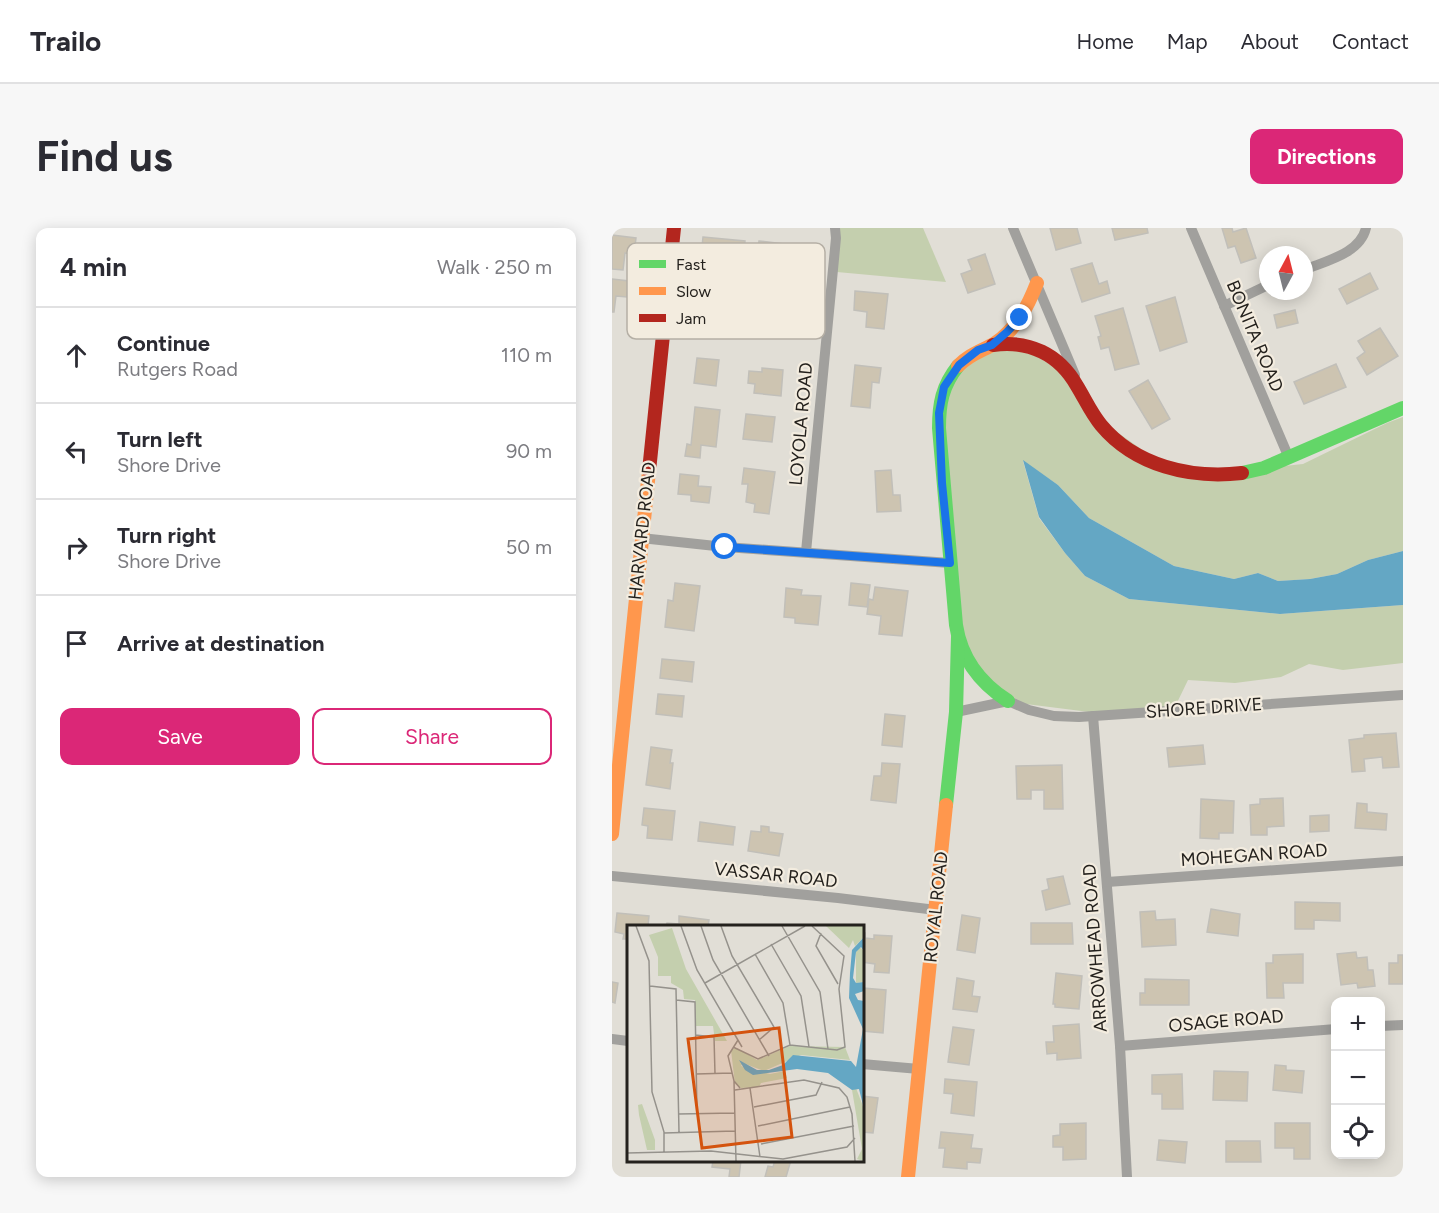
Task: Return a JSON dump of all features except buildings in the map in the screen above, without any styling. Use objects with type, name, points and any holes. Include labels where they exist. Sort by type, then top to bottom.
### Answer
[{"type":"street","name":"HARVARD ROAD","points":[[672,243],[674,228]]},
{"type":"street","name":"LOYOLA ROAD","points":[[806,552],[836,238],[835,228]]},
{"type":"street","points":[[1013,228],[1081,392]]},
{"type":"street","name":"BONITA ROAD","points":[[1191,228],[1290,458]]},
{"type":"street","points":[[1313,266],[1353,248],[1360,241],[1366,228]]},
{"type":"street","name":"SHORE DRIVE","points":[[1037,283],[1020,318],[1007,332],[992,345],[978,350],[959,365],[944,387],[940,403],[942,483],[958,637],[964,655],[984,684],[1008,701],[1029,710],[1054,716],[1093,716],[1403,695]]},
{"type":"street","points":[[1224,306],[1259,289]]},
{"type":"street","name":"HARVARD ROAD","points":[[612,834],[662,339]]},
{"type":"street","points":[[992,345],[1010,343],[1044,352],[1057,360],[1069,371],[1099,422],[1110,434],[1130,450],[1153,463],[1194,475],[1230,475],[1264,468],[1403,408]]},
{"type":"street","points":[[641,538],[725,547],[950,563]]},
{"type":"street","name":"ROYAL ROAD","points":[[908,1177],[956,712],[958,637]]},
{"type":"street","points":[[956,712],[1008,701]]},
{"type":"street","name":"ARROWHEAD ROAD","points":[[1093,716],[1120,1046],[1127,1177]]},
{"type":"street","name":"MOHEGAN ROAD","points":[[1107,882],[1403,861]]},
{"type":"street","name":"VASSAR ROAD","points":[[612,876],[936,910]]},
{"type":"street","points":[[1385,1026],[1403,1025]]},
{"type":"street","name":"OSAGE ROAD","points":[[1120,1046],[1331,1029]]},
{"type":"street","points":[[612,1039],[627,1041]]},
{"type":"street","points":[[864,1064],[919,1069]]},
{"type":"green space","points":[[838,228],[923,228],[946,282],[837,272]]},
{"type":"green space","points":[[996,348],[1026,350],[1063,372],[1087,411],[1181,477],[1303,464],[1403,417],[1403,551],[1368,560],[1337,574],[1310,579],[1278,581],[1258,573],[1234,579],[1174,566],[1089,518],[1058,485],[1023,461],[1039,518],[1085,576],[1129,599],[1280,614],[1403,605],[1403,663],[1343,670],[1309,664],[1281,677],[1235,683],[1188,680],[1173,711],[1121,716],[1011,702],[963,659],[941,395],[966,360]]},
{"type":"water","points":[[1023,460],[1058,485],[1089,518],[1174,566],[1234,579],[1258,573],[1278,581],[1310,579],[1337,574],[1368,560],[1403,551],[1403,605],[1280,614],[1129,599],[1085,576],[1065,553],[1039,517]]},
{"type":"traffic: fast","points":[[958,366],[942,396],[939,428],[956,625],[962,648],[973,669],[1008,701]]},
{"type":"traffic: fast","points":[[1242,473],[1264,468],[1403,408]]},
{"type":"traffic: fast","points":[[946,805],[956,712],[958,637]]},
{"type":"traffic: slow","points":[[958,366],[1009,332],[1025,309],[1037,283]]},
{"type":"traffic: slow","points":[[612,834],[649,471]]},
{"type":"traffic: slow","points":[[908,1177],[946,805]]},
{"type":"traffic: jam","points":[[672,243],[674,228]]},
{"type":"traffic: jam","points":[[649,471],[663,339]]},
{"type":"traffic: jam","points":[[993,345],[1031,347],[1052,358],[1070,375],[1101,425],[1130,451],[1147,460],[1165,467],[1203,474],[1242,473]]},
{"type":"route","points":[[725,547],[950,563],[942,483],[939,413],[944,387],[950,375],[959,365],[978,350],[992,345],[1020,318]]}]
